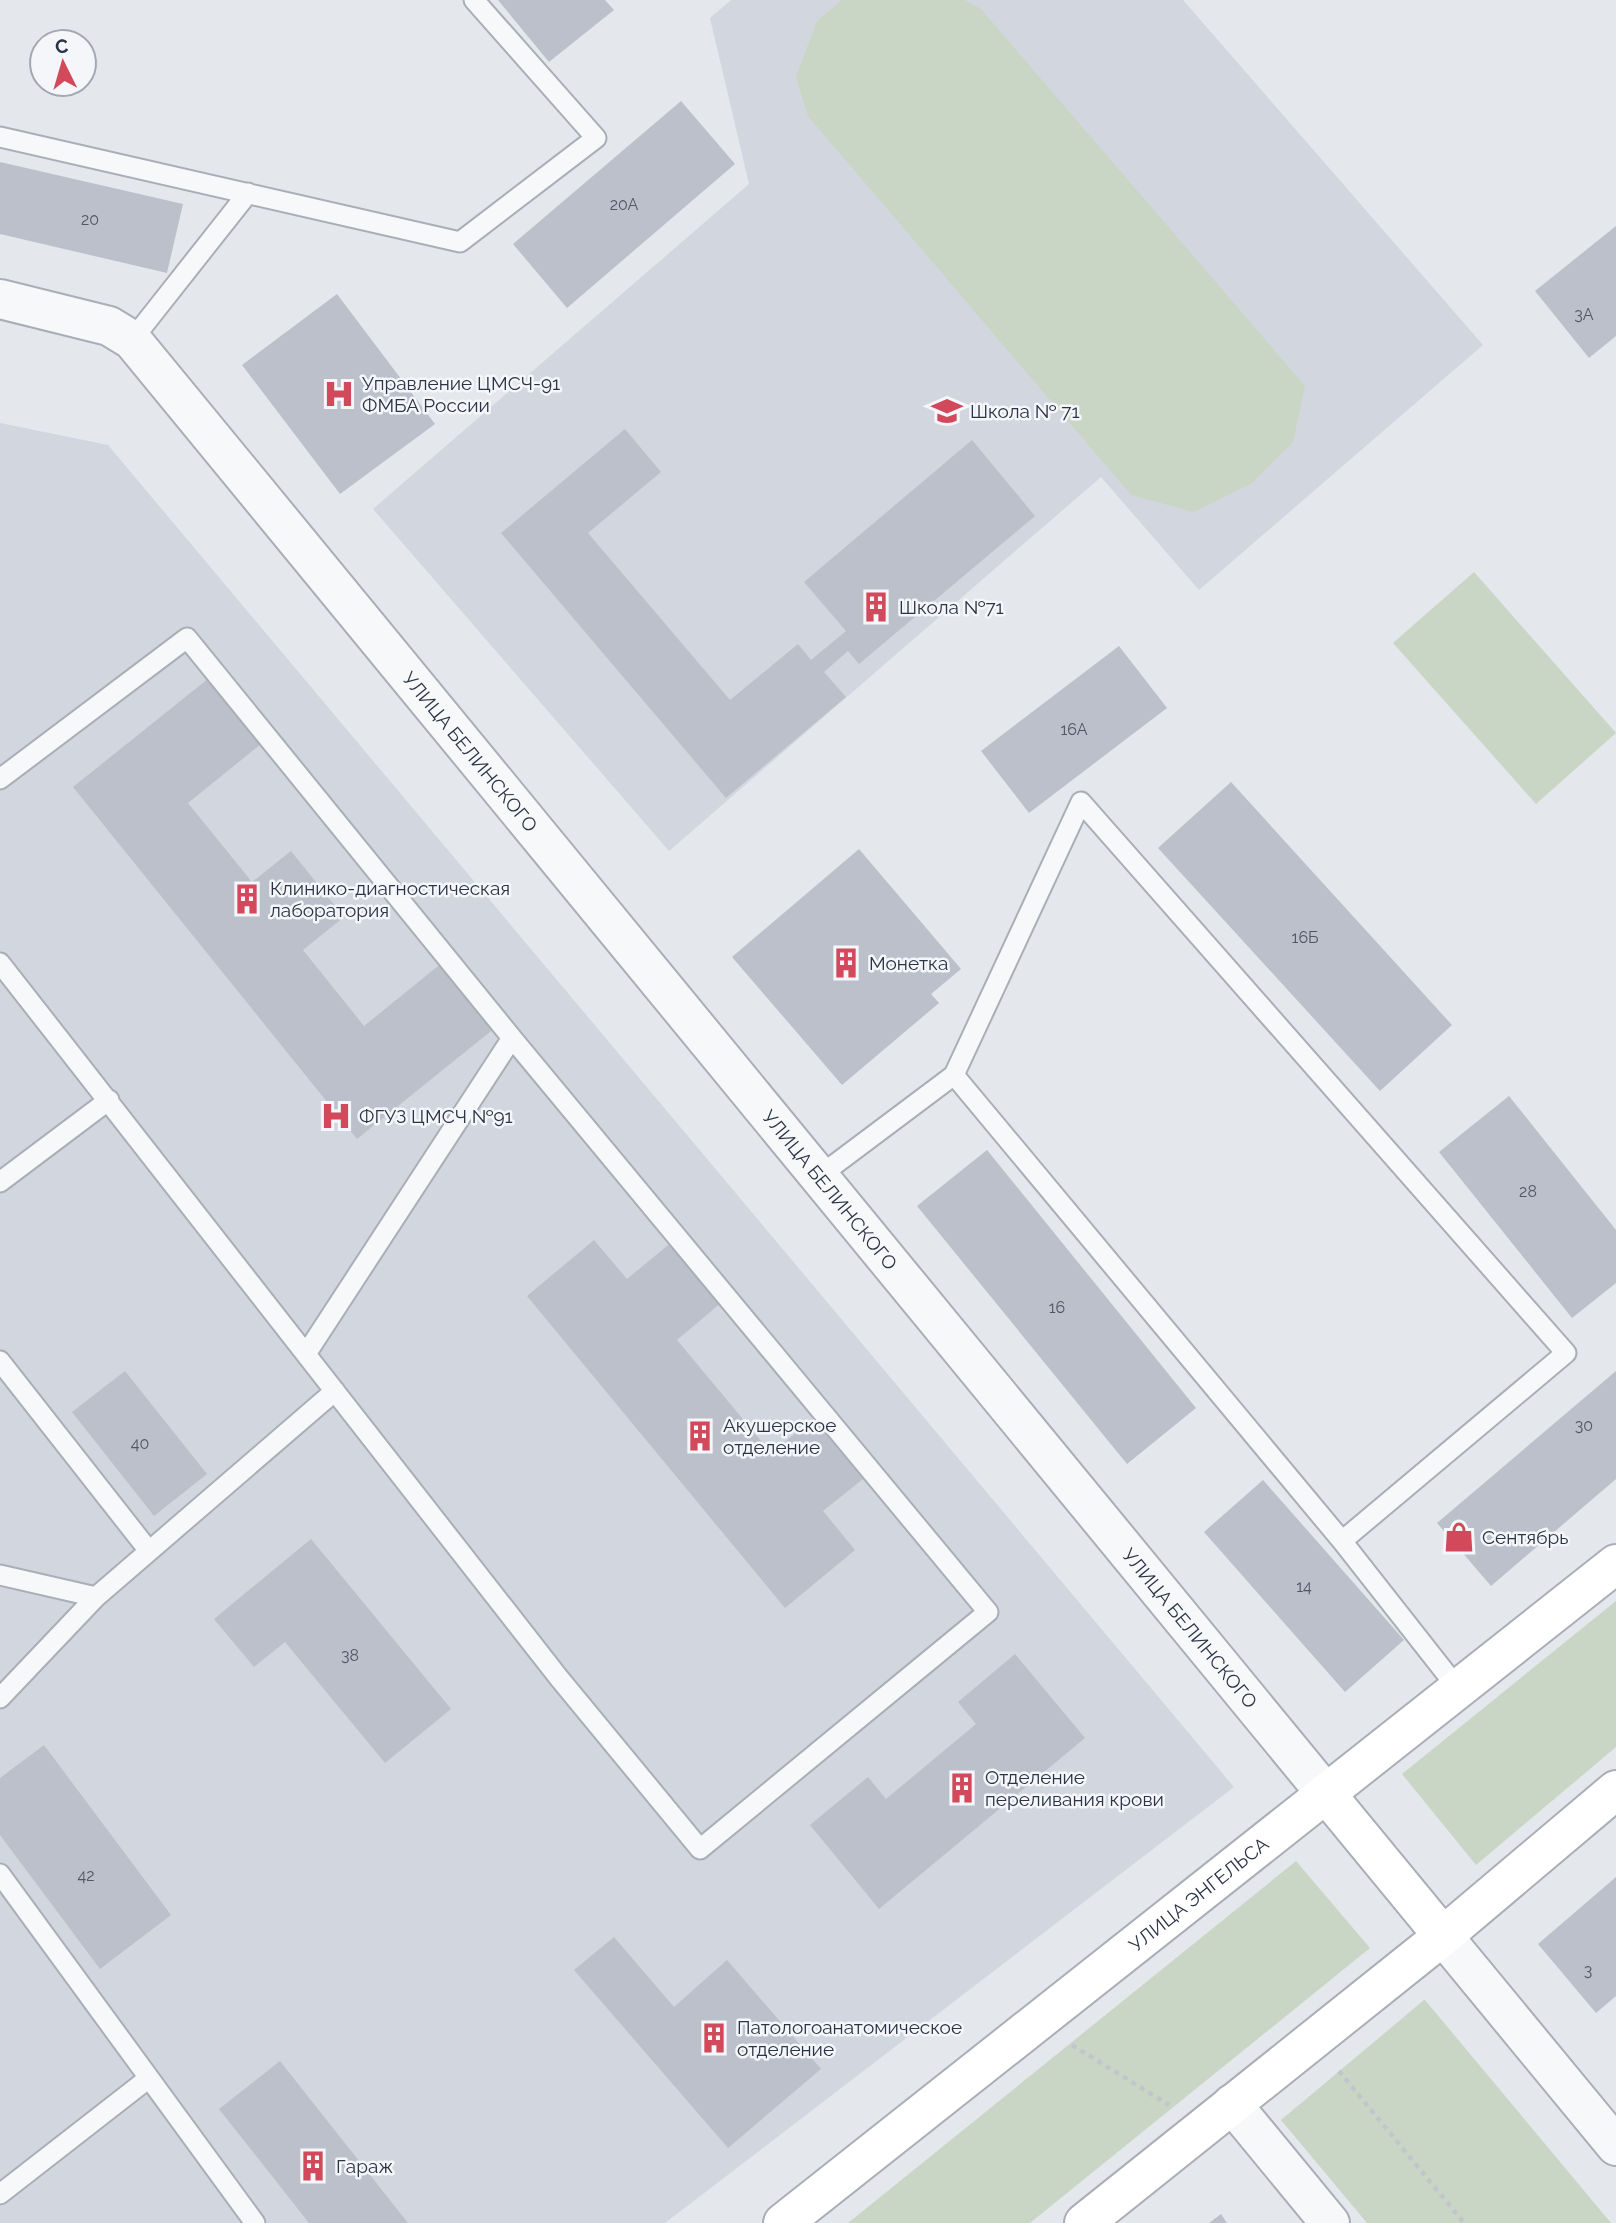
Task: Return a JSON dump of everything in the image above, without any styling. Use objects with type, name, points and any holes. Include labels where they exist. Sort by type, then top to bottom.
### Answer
[{"type":"main road","name":"УЛИЦА ЭНГЕЛЬСА","points":[[782,2223],[1616,1564]]},
{"type":"main road","points":[[1084,2223],[1443,1936],[1616,1790]]},
{"type":"main road","name":"УЛИЦА БЕЛИНСКОГО","points":[[1327,1795],[1443,1936]]},
{"type":"street","name":"УЛИЦА БЕЛИНСКОГО","points":[[0,299],[108,326],[132,340],[1327,1795]]},
{"type":"street","name":"УЛИЦА БЕЛИНСКОГО","points":[[1443,1936],[1616,2147]]},
{"type":"street","points":[[1218,2116],[1330,2223]]},
{"type":"lane","points":[[0,137],[460,242],[596,138],[474,0]]},
{"type":"lane","points":[[132,340],[248,193]]},
{"type":"lane","points":[[0,779],[187,638],[513,1038],[988,1612],[700,1849],[559,1678],[0,963]]},
{"type":"lane","points":[[818,1177],[954,1075],[1081,802],[1566,1353],[1342,1541]]},
{"type":"lane","points":[[306,1354],[513,1038]]},
{"type":"lane","points":[[954,1075],[1342,1541],[1459,1690]]},
{"type":"lane","points":[[0,1182],[109,1100]]},
{"type":"lane","points":[[0,1361],[149,1550]]},
{"type":"lane","points":[[0,1698],[96,1597],[335,1391]]},
{"type":"lane","points":[[0,1575],[96,1597]]},
{"type":"lane","points":[[0,1874],[255,2223]]},
{"type":"lane","points":[[0,2194],[149,2078]]},
{"type":"path","points":[[1037,2024],[1218,2116]]},
{"type":"path","points":[[1332,2062],[1464,2223]]},
{"type":"shaded area","name":"Школа № 71","points":[[731,0],[1183,0],[1483,345],[1199,590],[1101,477],[669,851],[373,509],[749,184],[710,18]]},
{"type":"shaded area","name":"ФГУЗ ЦМСЧ №91","points":[[0,423],[108,445],[1234,1787],[665,2223],[0,2223]]},
{"type":"green space","points":[[842,0],[965,0],[981,9],[1305,386],[1293,442],[1252,483],[1194,512],[1131,495],[808,116],[796,77],[817,21]]},
{"type":"green space","points":[[1474,572],[1616,733],[1536,804],[1393,643]]},
{"type":"green space","points":[[1616,1601],[1616,1747],[1476,1865],[1402,1774]]},
{"type":"green space","points":[[1296,1861],[1370,1948],[1030,2223],[848,2223]]},
{"type":"green space","points":[[1424,2000],[1611,2223],[1367,2223],[1281,2120]]},
{"type":"building","points":[[498,0],[605,0],[614,10],[549,62]]},
{"type":"building","points":[[681,101],[735,164],[567,308],[513,244]]},
{"type":"building","points":[[0,162],[183,204],[167,273],[0,234]]},
{"type":"building","points":[[1616,226],[1616,336],[1589,358],[1535,291]]},
{"type":"building","name":"Управление ЦМСЧ-91 ФМБА России","points":[[337,294],[435,424],[340,494],[242,365]]},
{"type":"building","name":"Школа №71","points":[[625,429],[661,472],[588,533],[730,700],[798,644],[811,660],[846,631],[804,582],[972,440],[1035,516],[859,664],[848,651],[824,672],[846,697],[726,798],[501,533]]},
{"type":"building","points":[[1119,646],[1167,708],[1029,813],[981,751]]},
{"type":"building","name":"Клинико-диагностическая лаборатория","points":[[214,674],[266,740],[188,803],[252,882],[291,851],[344,917],[303,950],[364,1026],[443,962],[496,1027],[357,1139],[73,787]]},
{"type":"building","points":[[1231,782],[1452,1025],[1380,1091],[1158,848]]},
{"type":"building","name":"Монетка","points":[[859,849],[961,969],[931,994],[939,1003],[842,1085],[732,957]]},
{"type":"building","points":[[1509,1096],[1616,1230],[1616,1283],[1572,1318],[1439,1152]]},
{"type":"building","points":[[987,1150],[1196,1408],[1127,1464],[917,1206]]},
{"type":"building","name":"Акушерское отделение","points":[[594,1240],[627,1279],[673,1241],[722,1302],[677,1340],[771,1453],[813,1419],[863,1479],[823,1511],[855,1550],[785,1608],[527,1296]]},
{"type":"building","points":[[125,1371],[207,1474],[154,1516],[72,1412]]},
{"type":"building","points":[[1616,1371],[1616,1479],[1491,1586],[1437,1523]]},
{"type":"building","points":[[1263,1480],[1404,1640],[1345,1692],[1204,1532]]},
{"type":"building","points":[[311,1539],[451,1709],[385,1763],[285,1642],[254,1667],[214,1619]]},
{"type":"building","name":"Отделение переливания крови","points":[[1015,1654],[1085,1738],[879,1909],[810,1825],[868,1777],[886,1799],[976,1724],[958,1702]]},
{"type":"building","points":[[44,1745],[171,1915],[100,1969],[0,1835],[0,1778]]},
{"type":"building","points":[[1616,1877],[1616,1996],[1596,2013],[1538,1944]]},
{"type":"building","name":"Патологоанатомическое отделение","points":[[614,1937],[674,2007],[727,1960],[821,2069],[728,2148],[574,1970]]},
{"type":"building","name":"Гараж","points":[[280,2061],[408,2223],[309,2223],[219,2109]]},
{"type":"building","points":[[1221,2214],[1227,2223],[1209,2223]]},
{"type":"place","name":"Управление ЦМСЧ-91 ФМБА России","points":[[339,394]]},
{"type":"place","name":"Школа № 71","points":[[947,411]]},
{"type":"place","name":"Школа №71","points":[[876,607]]},
{"type":"place","name":"Клинико-диагностическая лаборатория","points":[[247,899]]},
{"type":"place","name":"Монетка","points":[[846,963]]},
{"type":"place","name":"ФГУЗ ЦМСЧ №91","points":[[336,1116]]},
{"type":"place","name":"Акушерское отделение","points":[[700,1436]]},
{"type":"place","name":"Сентябрь","points":[[1459,1537]]},
{"type":"place","name":"Отделение переливания крови","points":[[962,1788]]},
{"type":"place","name":"Патологоанатомическое отделение","points":[[714,2038]]},
{"type":"place","name":"Гараж","points":[[313,2166]]}]
